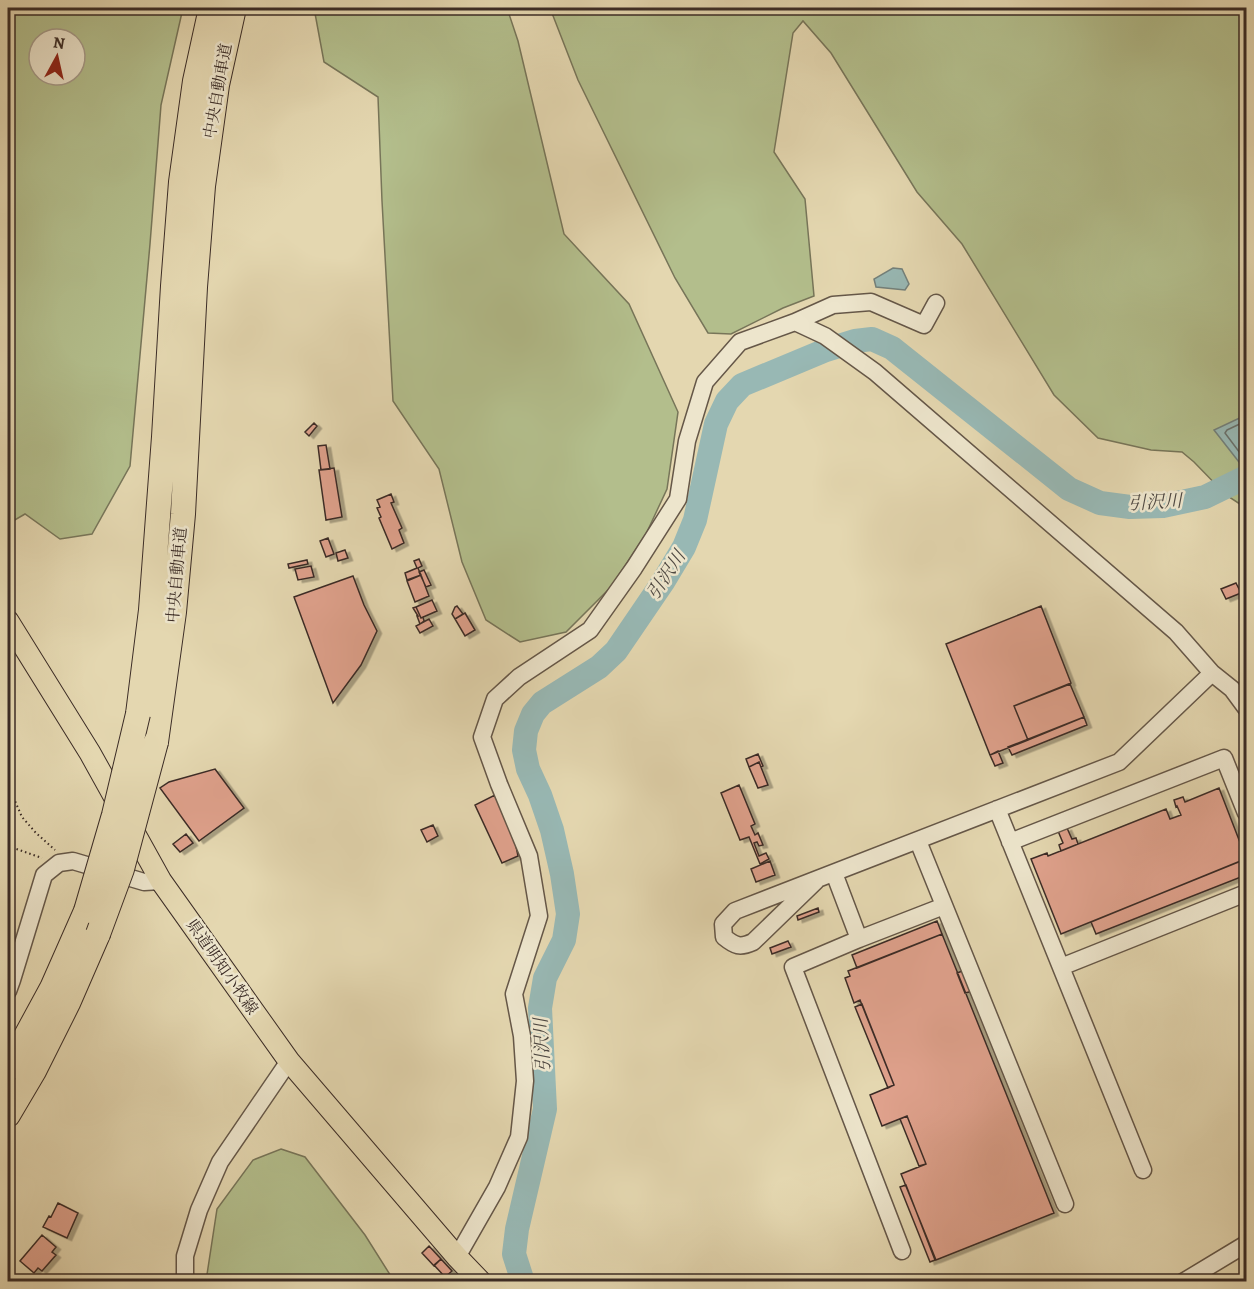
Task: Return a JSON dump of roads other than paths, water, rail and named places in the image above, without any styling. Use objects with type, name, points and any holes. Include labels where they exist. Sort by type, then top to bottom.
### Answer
[{"type":"highway","name":"中央自動車道","points":[[8,1069],[52,988],[86,911],[114,815],[138,714],[151,610],[181,182],[195,81],[211,8]]},
{"type":"highway","name":"中央自動車道","points":[[8,1115],[34,1071],[58,1023],[98,934],[122,869],[156,742],[174,612],[187,450],[195,287],[203,186],[217,85],[234,8]]},
{"type":"main road","name":"県道明知小牧線","points":[[8,621],[90,753],[160,881],[289,1061],[457,1257],[481,1281]]},
{"type":"street","points":[[457,1257],[497,1187],[519,1137],[525,1081],[522,1036],[514,994],[539,916],[529,856],[482,737],[495,699],[519,677],[590,630],[634,568],[678,499],[687,441],[705,382],[740,342],[833,305],[871,302],[924,325],[936,303]]},
{"type":"street","points":[[795,322],[825,336],[874,372],[1176,632],[1212,673],[1232,689],[1246,708]]},
{"type":"street","points":[[816,881],[753,942],[744,946],[732,944],[724,937],[723,924],[735,911],[1119,762],[1212,673]]},
{"type":"street","points":[[1010,842],[1224,758],[1246,813]]},
{"type":"street","points":[[997,809],[1143,1170]]},
{"type":"street","points":[[918,841],[1065,1204]]},
{"type":"street","points":[[8,991],[44,875],[66,862],[144,882],[160,881]]},
{"type":"street","points":[[834,873],[859,939]]},
{"type":"street","points":[[1061,967],[1246,893]]},
{"type":"street","points":[[902,1251],[793,967],[944,906]]},
{"type":"street","points":[[185,1281],[185,1256],[199,1210],[220,1162],[289,1061]]},
{"type":"street","points":[[1183,1281],[1246,1244]]},
{"type":"water","points":[[893,268],[902,269],[909,284],[905,290],[876,287],[874,279]]},
{"type":"water","points":[[1246,415],[1246,471],[1214,430]]},
{"type":"waterway","name":"引沢川","points":[[523,1282],[514,1254],[517,1229],[545,1109],[540,1008],[545,978],[564,940],[568,914],[552,830],[528,769],[524,750],[526,731],[533,714],[542,703],[599,667],[616,651],[663,582],[684,547],[695,520],[716,424],[727,401],[742,385],[826,350],[855,341],[872,339],[892,348],[1069,489],[1100,503],[1130,507],[1163,506],[1205,497],[1246,477]]}]
